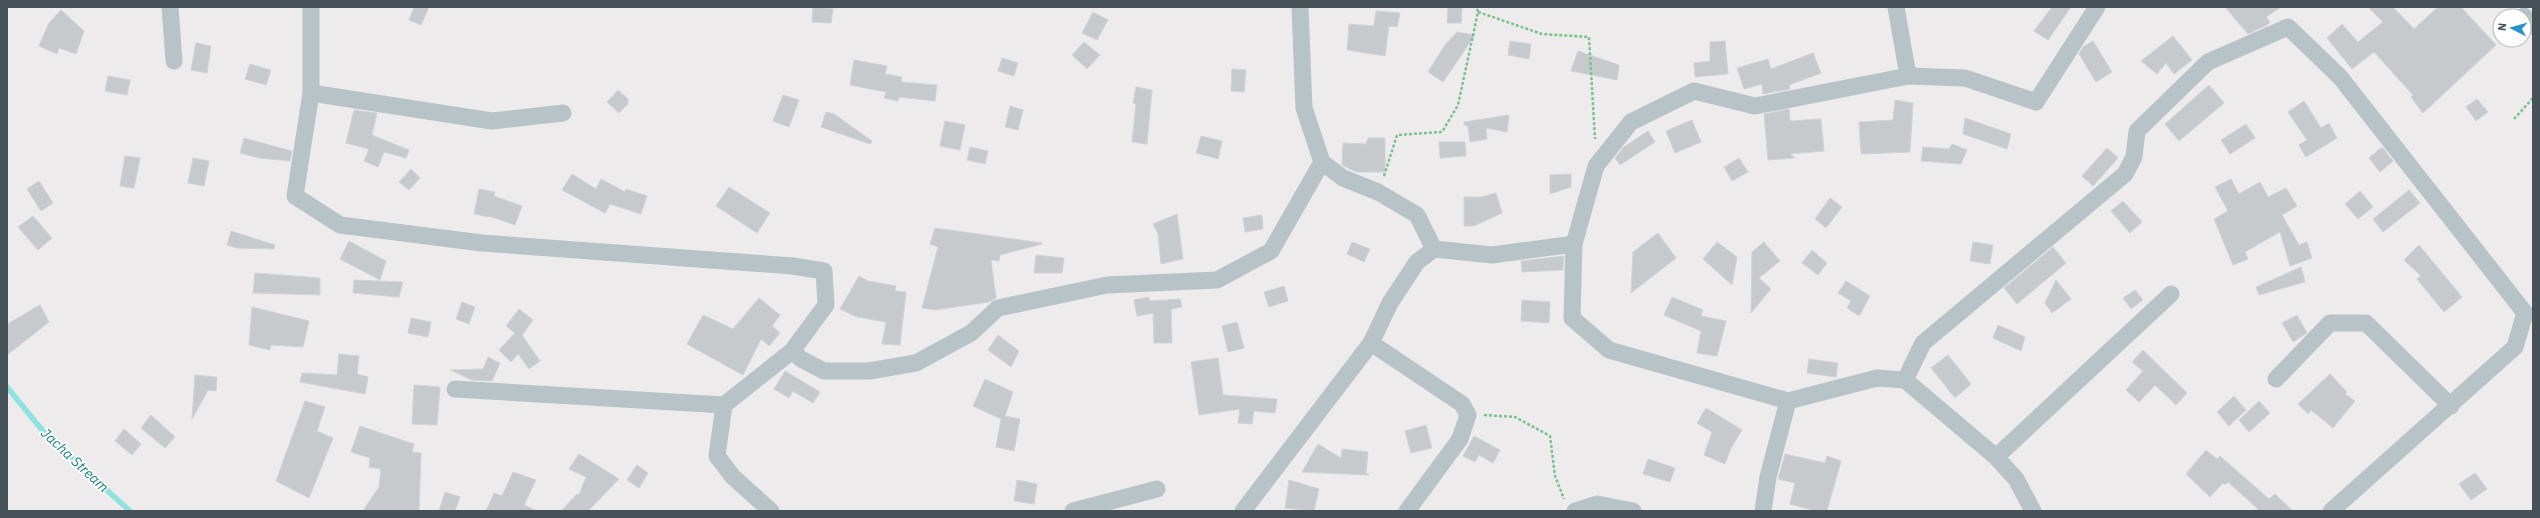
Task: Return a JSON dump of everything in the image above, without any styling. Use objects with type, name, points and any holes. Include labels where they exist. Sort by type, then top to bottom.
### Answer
[{"type":"street","points":[[170,7],[174,61]]},
{"type":"street","points":[[310,7],[311,93],[296,196],[340,225],[482,243],[793,266],[824,271],[826,305],[792,350],[724,405],[455,389]]},
{"type":"street","points":[[1300,7],[1304,108],[1322,162],[1343,178],[1378,192],[1416,215],[1434,249]]},
{"type":"street","points":[[1896,7],[1908,76]]},
{"type":"street","points":[[2033,511],[2016,479],[1996,456],[1905,380],[1878,378],[1788,400],[1609,350],[1572,318],[1574,244],[1596,166],[1631,122],[1694,91],[1754,106],[1908,76],[1965,78],[2036,102],[2097,7]]},
{"type":"street","points":[[1905,380],[1923,343],[2125,174],[2134,157],[2137,131],[2208,62],[2288,27],[2340,77],[2525,312],[2515,347],[2451,406],[2331,511]]},
{"type":"street","points":[[311,93],[492,121],[563,113]]},
{"type":"street","points":[[792,350],[801,358],[824,371],[869,371],[916,363],[971,333],[998,308],[1107,285],[1217,280],[1271,251],[1322,162]]},
{"type":"street","points":[[1243,511],[1371,344],[1398,291],[1417,262],[1434,249],[1492,255],[1574,244]]},
{"type":"street","points":[[1996,456],[2171,294]]},
{"type":"street","points":[[2276,379],[2330,323],[2366,323],[2451,406]]},
{"type":"street","points":[[1371,344],[1462,404],[1468,414],[1460,439],[1407,511]]},
{"type":"street","points":[[1763,511],[1768,477],[1788,400]]},
{"type":"street","points":[[724,405],[717,456],[733,477],[771,511]]},
{"type":"street","points":[[1073,511],[1157,489]]},
{"type":"street","points":[[1571,508],[1597,504],[1633,511]]},
{"type":"path","points":[[1378,192],[1397,135],[1442,132],[1458,105],[1478,12],[1477,7]]},
{"type":"path","points":[[1478,12],[1542,34],[1590,37],[1596,166]]},
{"type":"path","points":[[2514,119],[2533,98]]},
{"type":"path","points":[[1468,414],[1515,417],[1550,436],[1555,476],[1571,508]]},
{"type":"building","points":[[414,7],[429,7],[421,25],[409,20]]},
{"type":"building","points":[[813,7],[833,9],[831,23],[812,22]]},
{"type":"building","points":[[1448,7],[1462,7],[1461,23],[1447,23]]},
{"type":"building","points":[[2052,7],[2071,7],[2048,40],[2034,31]]},
{"type":"building","points":[[2225,7],[2281,7],[2266,17],[2270,22],[2267,25],[2248,34]]},
{"type":"building","points":[[2368,7],[2393,7],[2414,29],[2438,7],[2461,7],[2492,41],[2493,48],[2423,113],[2411,97],[2413,95],[2374,52],[2352,69],[2327,38],[2342,24],[2358,42],[2383,22]]},
{"type":"building","points":[[61,10],[84,31],[76,54],[59,48],[57,54],[39,46],[49,23]]},
{"type":"building","points":[[1376,11],[1400,13],[1397,27],[1389,26],[1385,56],[1347,50],[1349,24],[1374,26]]},
{"type":"building","points":[[1093,12],[1108,20],[1097,40],[1082,33]]},
{"type":"building","points":[[1457,32],[1475,35],[1443,82],[1428,72],[1445,45]]},
{"type":"building","points":[[2173,36],[2192,60],[2174,74],[2166,63],[2157,74],[2141,61]]},
{"type":"building","points":[[1510,41],[1531,44],[1529,59],[1508,55]]},
{"type":"building","points":[[1725,41],[1728,74],[1695,77],[1694,63],[1710,61],[1710,42]]},
{"type":"building","points":[[2093,41],[2112,72],[2096,82],[2079,54],[2083,47]]},
{"type":"building","points":[[1084,42],[1100,55],[1087,69],[1072,55]]},
{"type":"building","points":[[196,43],[211,46],[207,73],[191,70]]},
{"type":"building","points":[[1578,51],[1619,65],[1617,80],[1571,71]]},
{"type":"building","points":[[1813,53],[1821,73],[1789,85],[1790,89],[1763,94],[1762,84],[1744,89],[1737,68],[1768,59],[1771,69]]},
{"type":"building","points":[[1002,58],[1018,63],[1014,76],[998,71]]},
{"type":"building","points":[[854,60],[887,66],[885,74],[902,77],[901,82],[937,85],[935,101],[899,97],[898,101],[884,98],[886,92],[850,85]]},
{"type":"building","points":[[250,64],[271,70],[266,85],[245,79]]},
{"type":"building","points":[[1232,69],[1246,70],[1244,92],[1231,91]]},
{"type":"building","points":[[108,76],[130,80],[127,95],[105,91]]},
{"type":"building","points":[[2209,85],[2224,103],[2179,141],[2165,124]]},
{"type":"building","points":[[1136,87],[1152,90],[1147,144],[1132,142],[1136,104],[1133,103]]},
{"type":"building","points":[[618,90],[628,99],[628,104],[619,113],[607,102]]},
{"type":"building","points":[[783,95],[799,100],[789,127],[773,121]]},
{"type":"building","points":[[2477,99],[2488,112],[2476,121],[2466,107]]},
{"type":"building","points":[[1895,100],[1913,103],[1910,152],[1861,154],[1859,122],[1893,120]]},
{"type":"building","points":[[2304,101],[2321,128],[2329,123],[2337,138],[2306,157],[2299,145],[2307,140],[2288,112]]},
{"type":"building","points":[[1010,106],[1023,110],[1018,130],[1005,127]]},
{"type":"building","points":[[1789,109],[1790,121],[1821,119],[1824,151],[1790,154],[1795,158],[1768,160],[1764,114]]},
{"type":"building","points":[[354,110],[377,113],[372,135],[409,150],[406,158],[384,152],[378,167],[364,161],[369,149],[346,143]]},
{"type":"building","points":[[826,112],[834,114],[872,141],[870,144],[821,127]]},
{"type":"building","points":[[1509,115],[1507,132],[1486,128],[1487,139],[1470,142],[1468,126],[1464,125],[1464,122]]},
{"type":"building","points":[[1965,118],[2011,134],[2007,149],[1963,134]]},
{"type":"building","points":[[1692,120],[1701,142],[1675,153],[1666,131]]},
{"type":"building","points":[[945,121],[965,125],[960,150],[940,146]]},
{"type":"building","points":[[2246,124],[2255,138],[2230,154],[2221,140]]},
{"type":"building","points":[[1648,131],[1655,142],[1620,165],[1615,158],[1624,147]]},
{"type":"building","points":[[1201,136],[1222,141],[1218,159],[1196,153]]},
{"type":"building","points":[[244,138],[292,151],[290,161],[259,158],[240,153]]},
{"type":"building","points":[[1368,138],[1385,138],[1385,172],[1356,172],[1342,165],[1343,143],[1366,144]]},
{"type":"building","points":[[1439,142],[1465,142],[1466,156],[1440,158]]},
{"type":"building","points":[[1952,144],[1967,150],[1961,164],[1921,161],[1923,147],[1949,149]]},
{"type":"building","points":[[970,147],[988,151],[985,164],[967,160]]},
{"type":"building","points":[[2382,147],[2393,161],[2380,172],[2369,158]]},
{"type":"building","points":[[2107,148],[2118,158],[2093,186],[2082,176]]},
{"type":"building","points":[[125,156],[140,158],[134,188],[120,186]]},
{"type":"building","points":[[193,158],[209,161],[204,186],[188,183]]},
{"type":"building","points":[[1739,158],[1748,172],[1732,181],[1724,167]]},
{"type":"building","points":[[411,169],[420,178],[409,190],[399,182]]},
{"type":"building","points":[[572,174],[596,189],[601,179],[625,192],[626,189],[647,196],[641,214],[610,204],[605,213],[562,190]]},
{"type":"building","points":[[1571,174],[1571,187],[1550,194],[1550,175]]},
{"type":"building","points":[[2231,179],[2239,194],[2260,182],[2268,197],[2286,188],[2297,206],[2282,215],[2299,245],[2307,242],[2312,258],[2290,266],[2280,232],[2245,252],[2248,259],[2233,265],[2214,219],[2228,211],[2215,187]]},
{"type":"building","points":[[39,181],[53,203],[41,211],[27,189]]},
{"type":"building","points":[[729,187],[770,213],[757,233],[716,206]]},
{"type":"building","points":[[479,189],[495,192],[494,196],[522,206],[515,225],[489,216],[474,214]]},
{"type":"building","points":[[2409,190],[2420,203],[2383,232],[2373,219]]},
{"type":"building","points":[[2360,191],[2373,207],[2358,219],[2345,204]]},
{"type":"building","points":[[1496,193],[1502,213],[1474,226],[1464,226],[1464,197],[1482,197]]},
{"type":"building","points":[[1830,198],[1842,207],[1826,228],[1815,219]]},
{"type":"building","points":[[2123,201],[2142,222],[2130,233],[2111,211]]},
{"type":"building","points":[[1177,214],[1183,259],[1161,264],[1158,234],[1153,224]]},
{"type":"building","points":[[1262,215],[1263,229],[1245,232],[1243,218]]},
{"type":"building","points":[[33,216],[52,238],[38,250],[18,227]]},
{"type":"building","points":[[935,228],[1042,244],[1000,255],[999,261],[991,260],[996,298],[989,302],[935,310],[922,308],[938,247],[930,244]]},
{"type":"building","points":[[231,231],[275,245],[274,249],[236,248],[227,245]]},
{"type":"building","points":[[1658,233],[1676,258],[1631,293],[1633,252]]},
{"type":"building","points":[[349,241],[386,261],[380,280],[340,259]]},
{"type":"building","points":[[1352,242],[1370,249],[1364,262],[1347,254]]},
{"type":"building","points":[[1717,242],[1737,257],[1732,285],[1703,259]]},
{"type":"building","points":[[1764,242],[1780,261],[1759,278],[1771,289],[1751,313],[1752,252]]},
{"type":"building","points":[[1973,242],[1993,245],[1990,264],[1970,261]]},
{"type":"building","points":[[2419,245],[2462,297],[2444,312],[2417,279],[2421,276],[2404,260]]},
{"type":"building","points":[[2053,247],[2066,263],[2017,304],[2004,288]]},
{"type":"building","points":[[1812,250],[1827,263],[1818,275],[1802,263]]},
{"type":"building","points":[[1036,255],[1064,258],[1062,273],[1034,273]]},
{"type":"building","points":[[1564,256],[1563,270],[1522,272],[1521,261]]},
{"type":"building","points":[[2301,267],[2305,282],[2259,295],[2256,287]]},
{"type":"building","points":[[255,273],[320,278],[320,295],[253,293]]},
{"type":"building","points":[[859,276],[868,281],[896,286],[895,291],[906,292],[900,345],[882,344],[886,322],[857,317],[840,309]]},
{"type":"building","points":[[354,280],[403,282],[399,297],[353,293]]},
{"type":"building","points":[[2056,280],[2071,299],[2052,313],[2045,303]]},
{"type":"building","points":[[1846,281],[1870,296],[1859,316],[1847,308],[1851,301],[1838,293]]},
{"type":"building","points":[[1284,286],[1288,301],[1269,307],[1264,292]]},
{"type":"building","points":[[2135,290],[2143,300],[2131,309],[2123,298]]},
{"type":"building","points":[[1149,297],[1149,301],[1180,299],[1182,307],[1171,309],[1172,343],[1154,343],[1153,313],[1137,316],[1134,300]]},
{"type":"building","points":[[1672,297],[1703,310],[1701,316],[1726,321],[1717,356],[1697,353],[1701,331],[1664,315]]},
{"type":"building","points":[[759,298],[780,315],[772,326],[780,333],[769,346],[761,339],[743,375],[687,344],[703,315],[733,329]]},
{"type":"building","points":[[1522,300],[1550,302],[1549,323],[1521,321]]},
{"type":"building","points":[[462,302],[475,307],[469,324],[456,319]]},
{"type":"building","points":[[40,305],[49,322],[7,355],[7,324]]},
{"type":"building","points":[[252,307],[309,321],[303,347],[271,345],[270,350],[249,345]]},
{"type":"building","points":[[519,309],[533,320],[522,335],[540,361],[529,369],[518,354],[511,362],[499,350],[515,333],[506,326]]},
{"type":"building","points":[[2297,315],[2307,333],[2293,342],[2282,323]]},
{"type":"building","points":[[411,318],[431,322],[428,337],[408,333]]},
{"type":"building","points":[[1237,322],[1244,348],[1228,352],[1222,326]]},
{"type":"building","points":[[1998,325],[2025,337],[2021,351],[1993,338]]},
{"type":"building","points":[[998,335],[1019,351],[1011,367],[988,350]]},
{"type":"building","points":[[2143,350],[2187,393],[2176,405],[2155,385],[2139,402],[2126,390],[2143,371],[2132,362]]},
{"type":"building","points":[[339,354],[359,356],[357,374],[368,377],[365,394],[300,382],[302,373],[337,375]]},
{"type":"building","points":[[1948,355],[1971,384],[1955,398],[1931,368]]},
{"type":"building","points":[[488,357],[500,363],[492,381],[472,380],[450,370],[483,369]]},
{"type":"building","points":[[1218,358],[1223,395],[1277,399],[1275,413],[1254,411],[1252,424],[1238,423],[1240,409],[1199,415],[1191,362]]},
{"type":"building","points":[[1809,359],[1838,363],[1836,377],[1807,373]]},
{"type":"building","points":[[785,371],[820,392],[813,403],[793,391],[789,398],[774,389]]},
{"type":"building","points":[[2330,374],[2347,392],[2345,394],[2355,401],[2333,428],[2311,410],[2308,414],[2298,404]]},
{"type":"building","points":[[195,375],[217,377],[216,391],[208,390],[192,419]]},
{"type":"building","points":[[985,379],[1013,392],[1005,416],[1020,419],[1014,451],[996,447],[1001,419],[973,406]]},
{"type":"building","points":[[414,385],[440,387],[437,425],[412,424]]},
{"type":"building","points":[[2234,396],[2246,410],[2229,426],[2217,412]]},
{"type":"building","points":[[305,401],[325,407],[317,431],[333,438],[309,498],[276,481]]},
{"type":"building","points":[[2259,401],[2270,413],[2249,432],[2239,420]]},
{"type":"building","points":[[1706,408],[1742,430],[1731,448],[1725,464],[1704,455],[1712,432],[1697,423]]},
{"type":"building","points":[[151,415],[175,437],[165,448],[141,428]]},
{"type":"building","points":[[1426,425],[1432,448],[1411,453],[1405,431]]},
{"type":"building","points":[[360,426],[414,444],[412,452],[421,453],[419,511],[363,511],[379,487],[381,469],[369,467],[370,458],[351,452]]},
{"type":"building","points":[[124,429],[141,444],[132,455],[115,441]]},
{"type":"building","points":[[1474,436],[1500,450],[1493,463],[1479,455],[1475,462],[1463,456]]},
{"type":"building","points":[[1318,444],[1341,458],[1342,449],[1368,452],[1366,473],[1369,475],[1302,472]]},
{"type":"building","points":[[2206,450],[2217,459],[2220,456],[2269,499],[2275,494],[2293,511],[2256,511],[2258,509],[2228,482],[2225,485],[2223,483],[2210,497],[2186,474]]},
{"type":"building","points":[[579,454],[619,479],[588,511],[561,511],[577,494],[579,495],[586,477],[569,469]]},
{"type":"building","points":[[1785,454],[1825,463],[1827,456],[1841,461],[1827,511],[1816,511],[1790,504],[1795,483],[1778,479]]},
{"type":"building","points":[[1648,459],[1675,468],[1670,482],[1643,474]]},
{"type":"building","points":[[637,465],[648,473],[639,488],[627,480]]},
{"type":"building","points":[[513,472],[536,480],[524,505],[537,511],[486,511],[494,493],[502,496]]},
{"type":"building","points":[[2475,473],[2487,489],[2471,500],[2459,484]]},
{"type":"building","points":[[1017,480],[1037,484],[1034,504],[1014,501]]},
{"type":"building","points":[[1289,480],[1319,489],[1314,511],[1285,508]]},
{"type":"building","points":[[445,492],[460,497],[455,511],[439,511]]},
{"type":"waterway","name":"Jacha Stream","points":[[7,387],[47,436],[130,511]]}]
